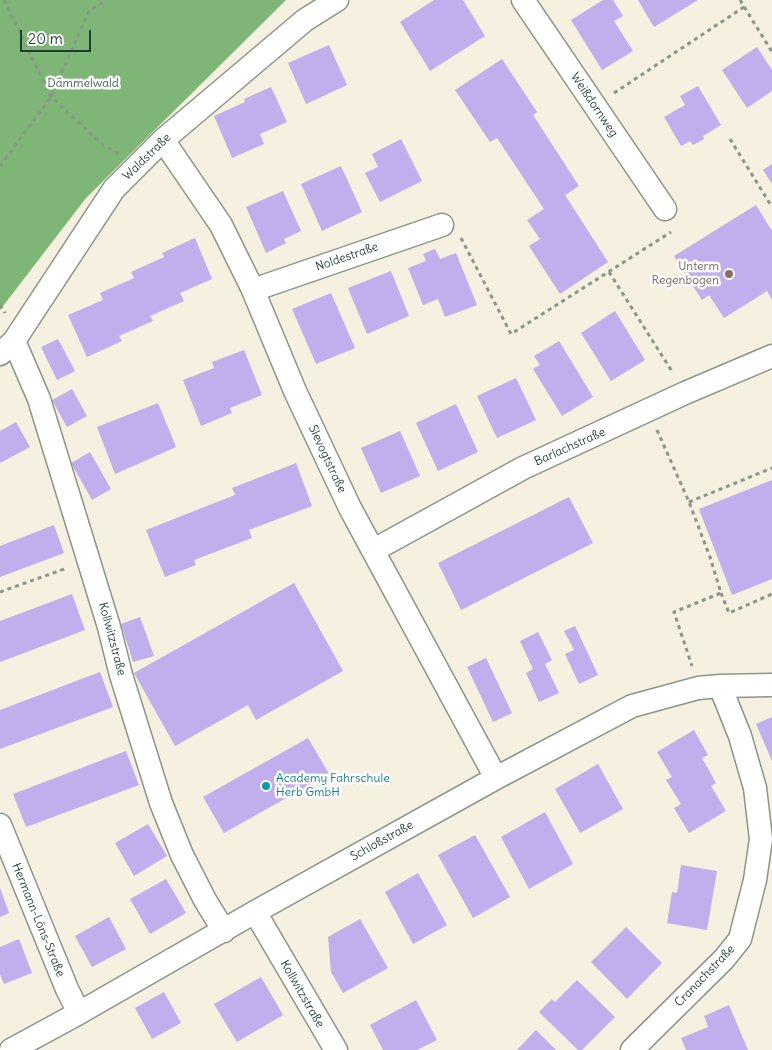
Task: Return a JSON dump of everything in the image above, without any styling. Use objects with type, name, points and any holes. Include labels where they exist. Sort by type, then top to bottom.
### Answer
[{"type":"street","name":"Waldstraße","points":[[7,348],[114,189],[163,140],[305,20],[337,0]]},
{"type":"street","name":"Weißdornweg","points":[[524,0],[665,209]]},
{"type":"street","name":"Slevogtstraße","points":[[163,140],[221,225],[253,290],[295,391],[350,508],[496,778]]},
{"type":"street","name":"Noldestraße","points":[[253,290],[442,225]]},
{"type":"street","name":"Kollwitzstraße","points":[[7,348],[39,399],[161,803],[182,855],[205,900],[224,931]]},
{"type":"street","name":"Barlachstraße","points":[[374,550],[523,468],[685,393],[772,356]]},
{"type":"street","name":"Schloßstraße","points":[[11,1050],[35,1044],[79,1013],[255,912],[496,778],[632,706],[698,688],[772,685]]},
{"type":"street","name":"Cranachstraße","points":[[632,1050],[724,959],[740,939],[755,880],[761,839],[755,788],[740,736],[720,686]]},
{"type":"street","name":"Hermann-Löns-Straße","points":[[0,825],[67,989],[79,1013]]},
{"type":"street","name":"Kollwitzstraße","points":[[255,912],[336,1050]]},
{"type":"path","points":[[4,0],[51,97],[103,145],[138,164]]},
{"type":"path","points":[[0,166],[51,97],[89,11],[106,0]]},
{"type":"path","points":[[740,0],[772,52]]},
{"type":"path","points":[[595,106],[744,7]]},
{"type":"path","points":[[730,139],[772,207]]},
{"type":"path","points":[[442,225],[459,236],[511,334],[671,232],[665,209]]},
{"type":"path","points":[[609,272],[685,393]]},
{"type":"path","points":[[648,411],[689,502],[729,613],[772,594]]},
{"type":"path","points":[[689,502],[772,468]]},
{"type":"path","points":[[0,592],[89,561]]},
{"type":"path","points":[[698,688],[674,612],[722,593]]},
{"type":"green space","name":"Dämmelwald","points":[[0,0],[286,0],[86,198],[0,310]]},
{"type":"building","points":[[434,0],[463,0],[485,36],[430,71],[400,22]]},
{"type":"building","points":[[603,0],[613,0],[623,16],[614,21],[633,51],[602,70],[571,20]]},
{"type":"building","points":[[638,0],[698,0],[654,27]]},
{"type":"building","points":[[329,45],[347,85],[306,104],[288,63]]},
{"type":"building","points":[[757,47],[772,70],[772,91],[747,108],[722,70]]},
{"type":"building","points":[[502,59],[537,112],[533,115],[579,186],[565,195],[608,262],[560,294],[529,246],[540,239],[527,220],[544,209],[497,138],[490,142],[455,90]]},
{"type":"building","points":[[698,86],[721,125],[703,136],[704,139],[693,145],[690,141],[681,146],[664,117],[685,105],[680,96]]},
{"type":"building","points":[[271,87],[287,122],[260,134],[264,144],[232,158],[214,116],[245,102],[244,99]]},
{"type":"building","points":[[401,139],[422,181],[380,202],[365,173],[378,167],[372,154]]},
{"type":"building","points":[[772,164],[772,184],[763,170]]},
{"type":"building","points":[[341,166],[362,212],[322,231],[301,184]]},
{"type":"building","points":[[283,191],[301,231],[284,239],[286,243],[266,253],[246,207]]},
{"type":"building","name":"Unterm Regenbogen","points":[[756,205],[772,231],[772,300],[767,291],[724,318],[709,295],[702,300],[674,256]]},
{"type":"building","points":[[195,238],[212,279],[180,293],[184,301],[150,316],[153,321],[119,336],[122,341],[87,357],[68,315],[103,300],[100,293],[134,278],[131,272],[164,257],[162,253]]},
{"type":"building","points":[[435,249],[440,259],[456,253],[477,305],[445,317],[438,299],[423,305],[408,268],[426,261],[423,254]]},
{"type":"building","points":[[391,271],[409,316],[367,334],[348,288]]},
{"type":"building","points":[[331,293],[355,348],[316,364],[292,309]]},
{"type":"building","points":[[615,311],[645,360],[611,381],[581,333]]},
{"type":"building","points":[[58,339],[75,371],[57,380],[41,347]]},
{"type":"building","points":[[559,341],[593,397],[562,416],[533,369],[540,365],[534,356]]},
{"type":"building","points":[[244,350],[262,395],[230,408],[232,413],[201,426],[183,380],[214,368],[212,362]]},
{"type":"building","points":[[516,378],[536,420],[497,438],[477,396]]},
{"type":"building","points":[[72,389],[87,416],[67,427],[52,400]]},
{"type":"building","points":[[158,403],[176,447],[115,474],[97,427]]},
{"type":"building","points":[[456,404],[478,452],[438,471],[416,423]]},
{"type":"building","points":[[16,422],[30,447],[0,463],[0,431]]},
{"type":"building","points":[[400,431],[420,476],[381,493],[361,448]]},
{"type":"building","points":[[90,452],[111,489],[92,500],[71,463]]},
{"type":"building","points":[[296,463],[312,506],[249,530],[252,538],[194,560],[196,565],[165,577],[146,530],[235,495],[232,488]]},
{"type":"building","points":[[772,480],[772,579],[732,595],[699,509]]},
{"type":"building","points":[[569,497],[593,543],[461,610],[438,563]]},
{"type":"building","points":[[54,525],[64,553],[0,577],[0,546]]},
{"type":"building","points":[[294,583],[343,671],[256,720],[248,705],[175,746],[134,673]]},
{"type":"building","points":[[72,594],[85,630],[0,662],[0,621]]},
{"type":"building","points":[[140,617],[154,656],[133,662],[121,624]]},
{"type":"building","points":[[575,626],[598,675],[579,684],[565,654],[574,650],[564,631]]},
{"type":"building","points":[[538,632],[552,660],[545,664],[559,693],[539,702],[526,673],[533,669],[520,641]]},
{"type":"building","points":[[486,658],[512,713],[493,722],[467,667]]},
{"type":"building","points":[[100,672],[113,707],[0,749],[0,710]]},
{"type":"building","points":[[772,717],[772,761],[756,724]]},
{"type":"building","points":[[694,730],[708,755],[702,758],[716,783],[711,786],[726,811],[689,833],[674,808],[681,804],[666,780],[672,777],[657,752]]},
{"type":"building","name":"Academy Fahrschule Herb GmbH","points":[[308,738],[329,774],[224,833],[203,797]]},
{"type":"building","points":[[126,751],[139,785],[26,827],[13,794]]},
{"type":"building","points":[[598,764],[623,809],[580,833],[555,789]]},
{"type":"building","points":[[545,812],[573,864],[529,889],[501,837]]},
{"type":"building","points":[[148,824],[167,856],[134,876],[115,843]]},
{"type":"building","points":[[475,835],[510,897],[473,918],[438,855]]},
{"type":"building","points":[[681,865],[717,871],[707,930],[667,923],[672,892],[677,893]]},
{"type":"building","points":[[418,873],[447,925],[413,944],[385,892]]},
{"type":"building","points":[[166,879],[186,913],[150,934],[130,899]]},
{"type":"building","points":[[0,888],[9,913],[0,917]]},
{"type":"building","points":[[109,917],[126,949],[92,967],[75,936]]},
{"type":"building","points":[[360,919],[388,968],[343,993],[331,972],[328,937]]},
{"type":"building","points":[[626,927],[662,963],[627,999],[591,962]]},
{"type":"building","points":[[19,939],[32,973],[4,984],[0,974],[0,947]]},
{"type":"building","points":[[261,977],[283,1015],[237,1042],[214,1004]]},
{"type":"building","points":[[577,980],[615,1017],[582,1050],[578,1050],[539,1012],[552,999],[555,1002]]},
{"type":"building","points":[[164,992],[181,1023],[152,1039],[135,1008]]},
{"type":"building","points":[[416,1000],[437,1040],[417,1050],[383,1050],[370,1025]]},
{"type":"building","points":[[729,1005],[748,1050],[686,1050],[681,1038],[708,1027],[704,1016]]},
{"type":"building","points":[[536,1030],[556,1050],[517,1050]]},
{"type":"place","name":"Unterm Regenbogen","points":[[729,274]]},
{"type":"place","name":"Academy Fahrschule Herb GmbH","points":[[266,786]]}]
